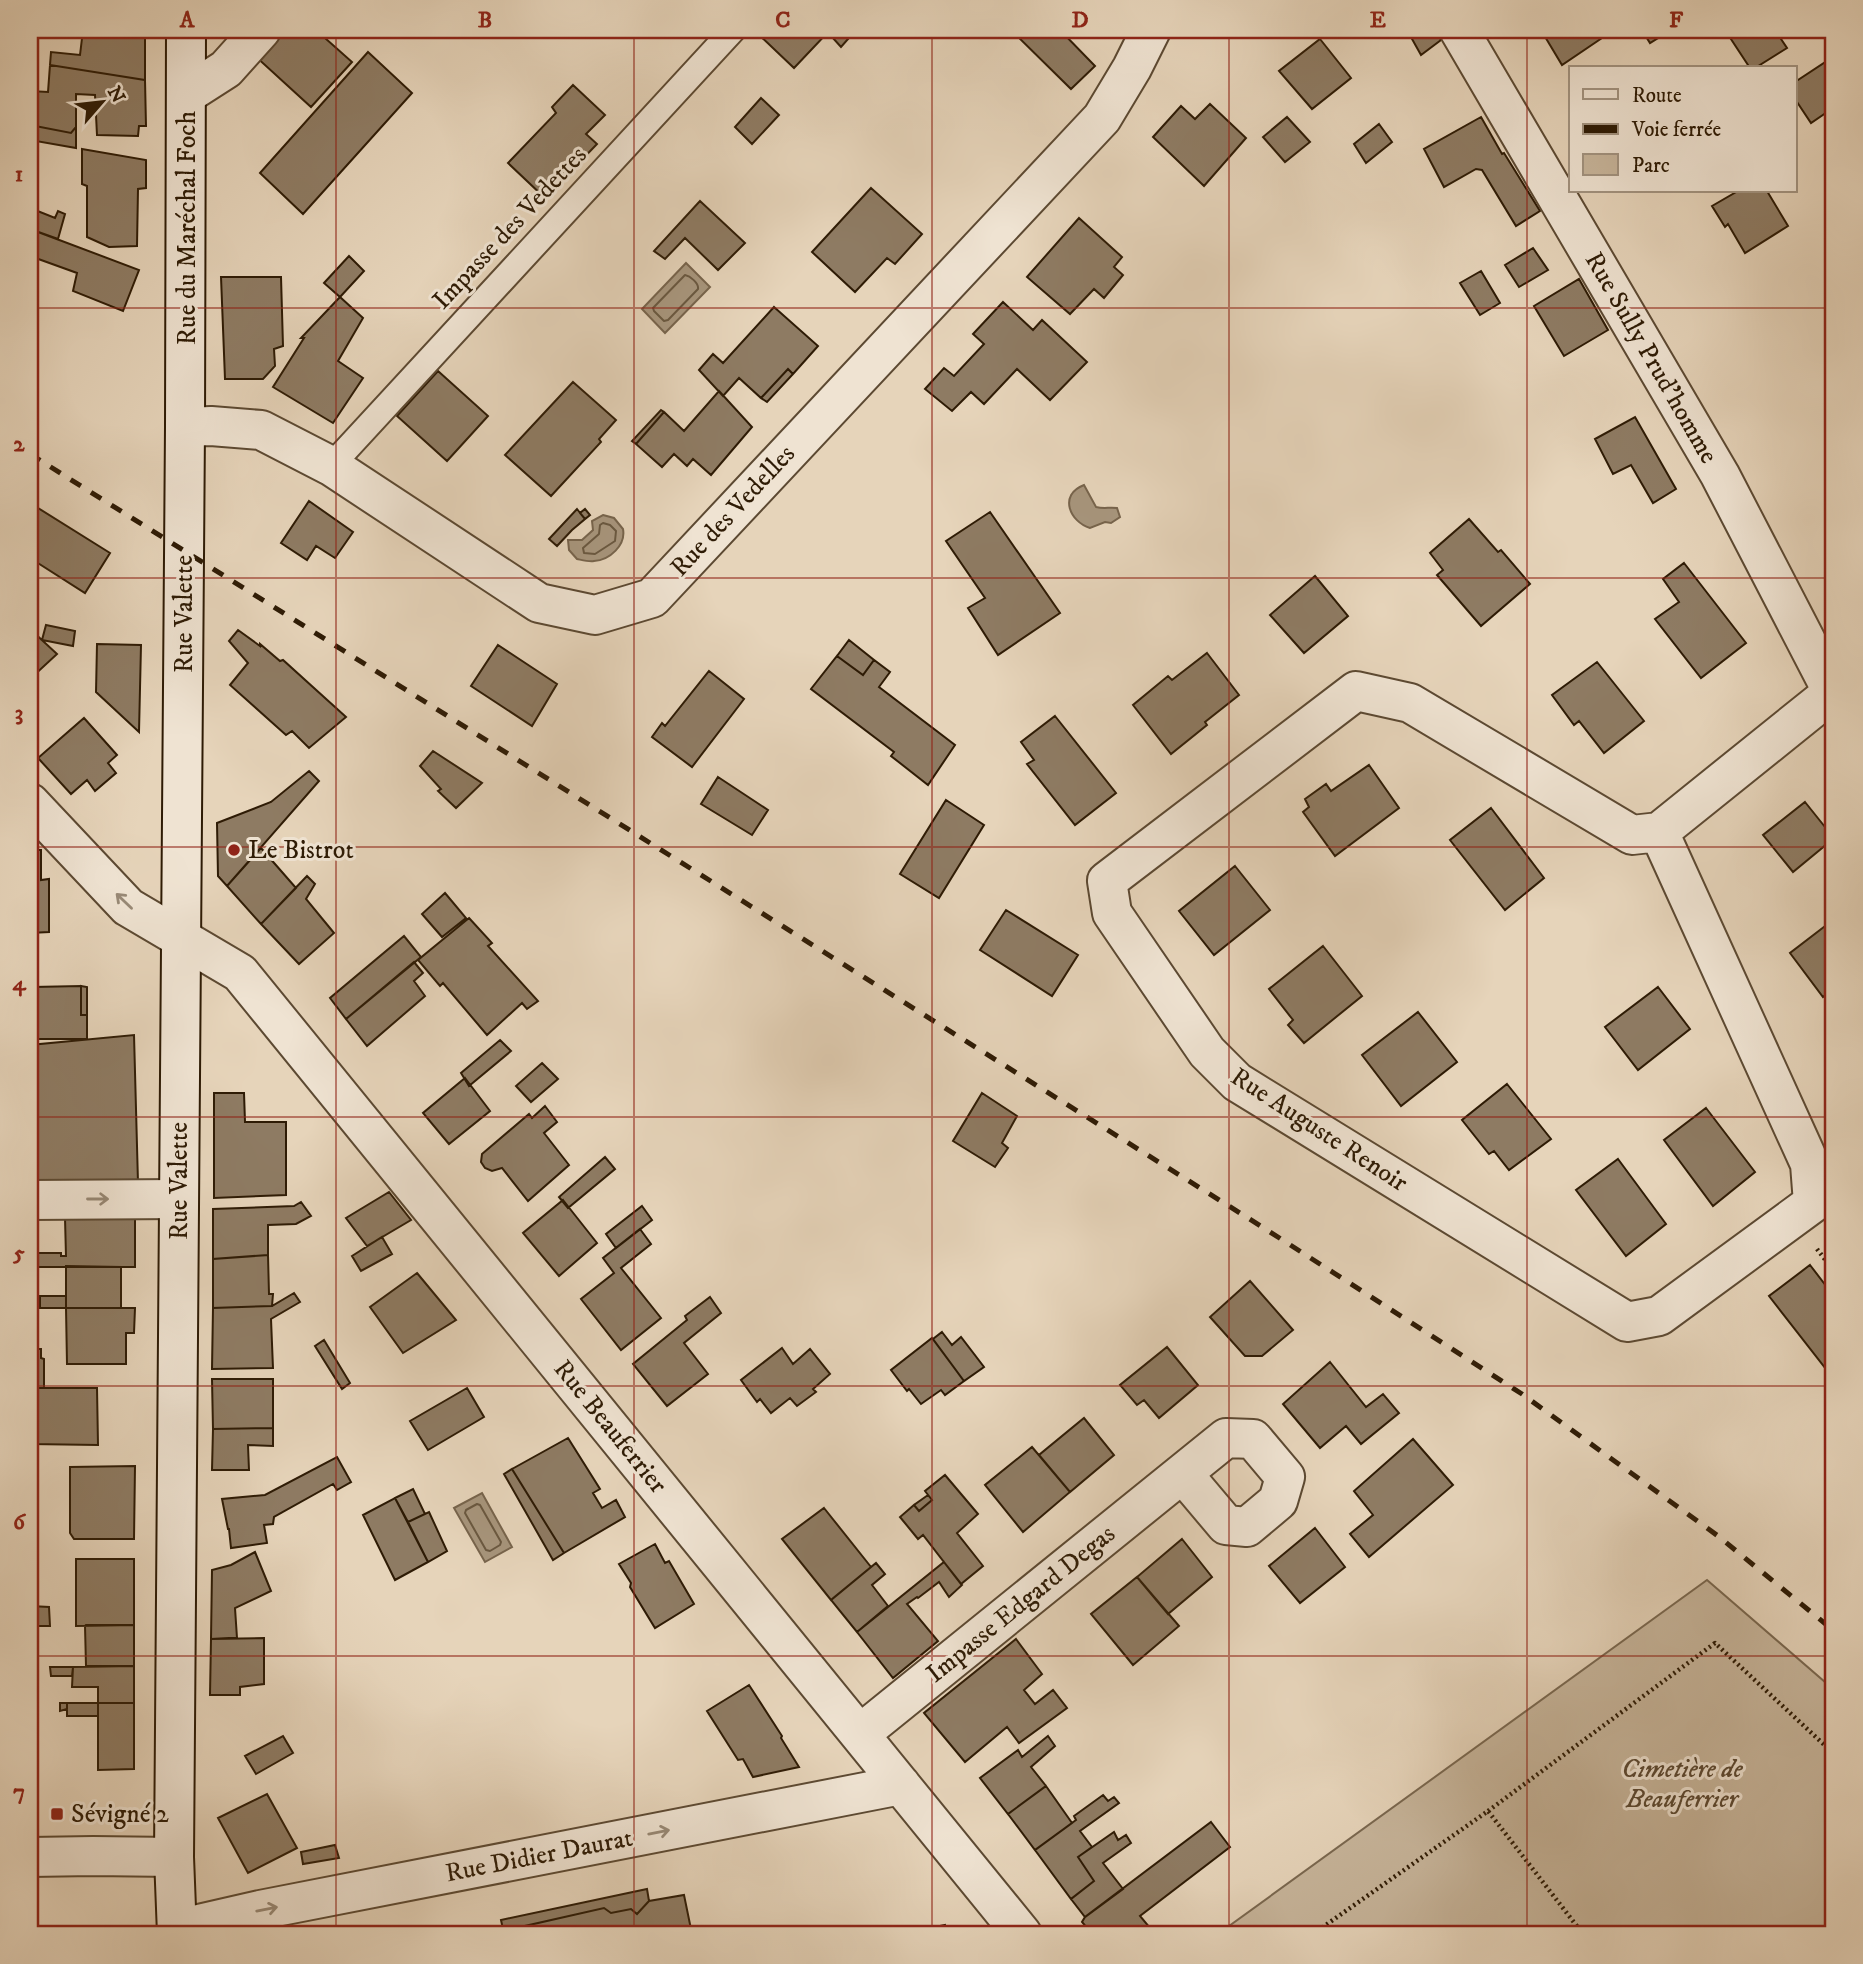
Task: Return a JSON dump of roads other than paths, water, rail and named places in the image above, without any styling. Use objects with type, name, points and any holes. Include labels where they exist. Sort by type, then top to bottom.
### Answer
[{"type":"street","name":"Rue du Maréchal Foch","points":[[185,427],[186,30]]},
{"type":"street","points":[[187,94],[226,69],[261,30]]},
{"type":"street","name":"Rue des Vedelles","points":[[185,427],[261,430],[331,466],[539,603],[595,615],[652,598],[1102,118],[1151,30]]},
{"type":"street","name":"Rue Sully Prud'homme","points":[[1459,30],[1720,475],[1833,692]]},
{"type":"street","name":"Rue Valette","points":[[177,1931],[174,1857],[185,427]]},
{"type":"street","name":"Rue Auguste Renoir","points":[[1356,691],[1410,703],[1632,835],[1659,831],[1810,1164],[1813,1203],[1659,1316],[1628,1322],[1237,1082],[1207,1052],[1112,913],[1107,881],[1356,691]]},
{"type":"street","points":[[1659,831],[1833,692]]},
{"type":"street","name":"Rue Beauferrier","points":[[30,803],[128,907],[240,973],[1022,1934]]},
{"type":"street","points":[[30,1200],[179,1199]]},
{"type":"street","name":"Impasse Edgard Degas","points":[[860,1734],[1183,1474]]},
{"type":"street","name":"Rue Didier Daurat","points":[[177,1931],[260,1910],[901,1785]]},
{"type":"street","points":[[30,1857],[174,1857]]},
{"type":"lane","name":"Impasse des Vedettes","points":[[331,466],[733,30]]},
{"type":"water","points":[[686,263],[710,287],[665,333],[642,309]]},
{"type":"water","points":[[1084,485],[1096,507],[1117,508],[1120,517],[1111,523],[1105,522],[1090,528],[1077,520],[1072,514],[1069,501],[1076,489]]},
{"type":"water","points":[[603,515],[614,518],[623,529],[622,541],[616,551],[606,558],[590,561],[577,559],[569,550],[568,540],[582,540],[593,530],[592,521]]},
{"type":"water","points":[[482,1493],[512,1547],[485,1562],[454,1508]]},
{"type":"railway","points":[[30,454],[1267,1230],[1522,1394],[1718,1536],[1833,1630]]},
{"type":"place","name":"Le Bistrot","points":[[234,850]]},
{"type":"place","name":"Sévigné 2","points":[[57,1814]]},
{"type":"park label","name":"Cimetière de Beauferrier","points":[[1682,1784]]}]
